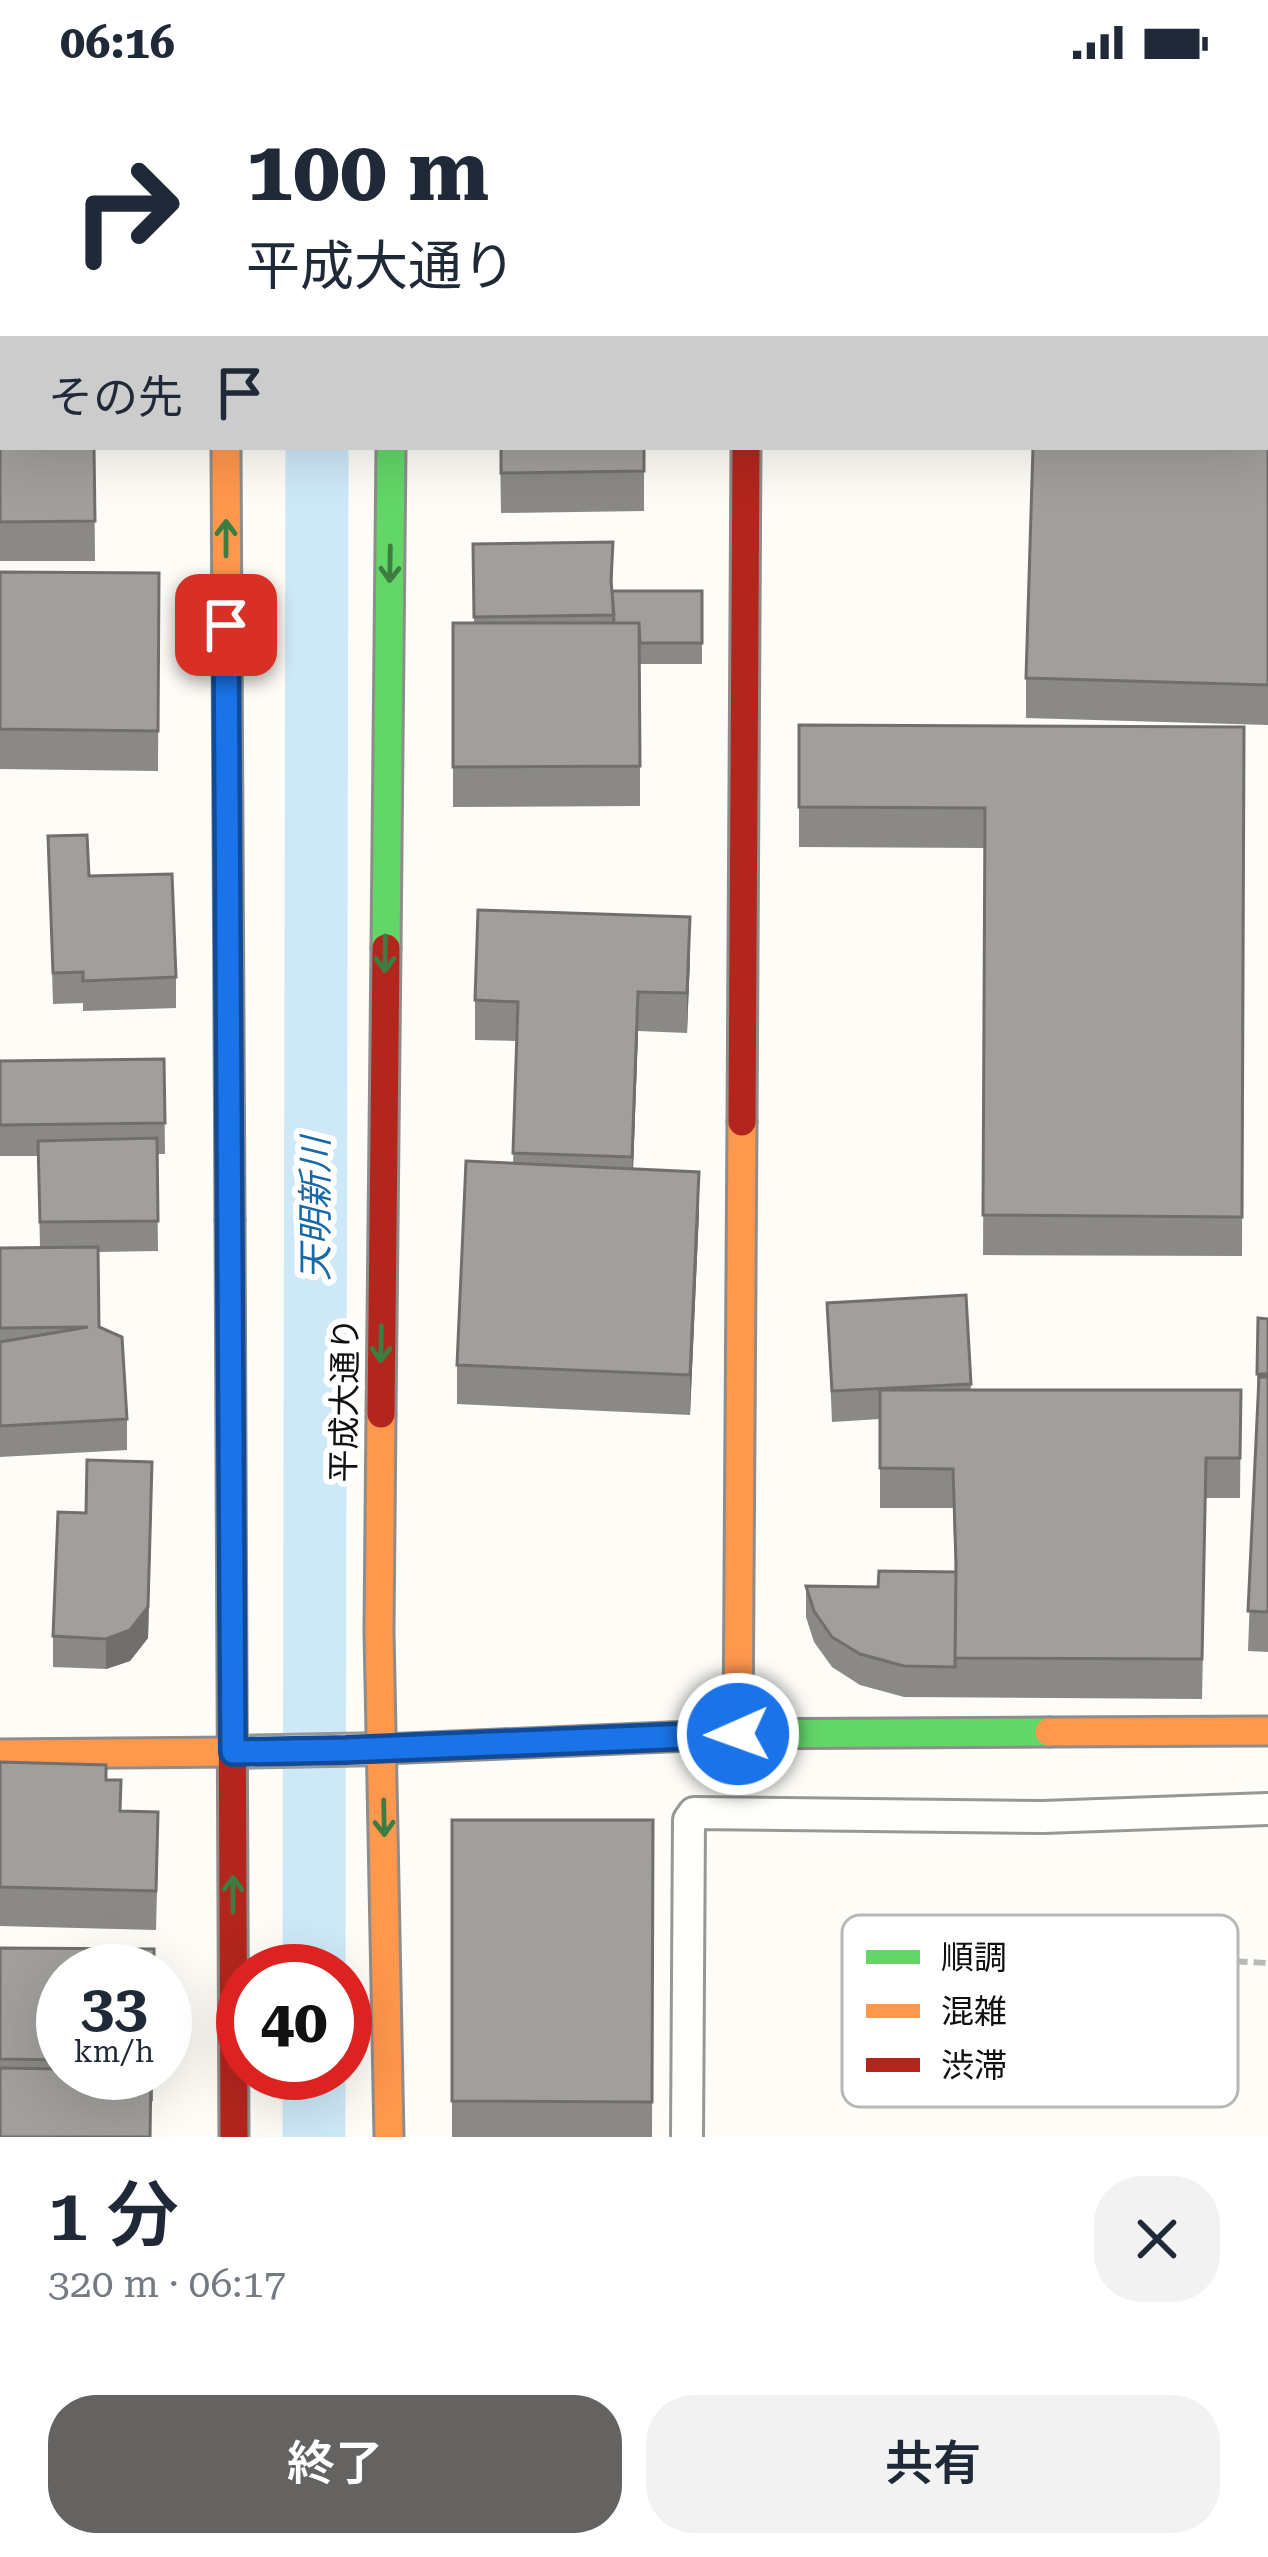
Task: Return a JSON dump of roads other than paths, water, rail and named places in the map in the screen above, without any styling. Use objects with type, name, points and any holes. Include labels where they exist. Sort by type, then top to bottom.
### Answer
[{"type":"street","points":[[226,450],[243,1752],[234,2137]]},
{"type":"street","name":"平成大通り","points":[[389,2137],[379,1517],[391,450]]},
{"type":"street","points":[[738,1734],[746,450]]},
{"type":"street","points":[[0,1754],[383,1749],[738,1734],[1268,1731]]},
{"type":"street","points":[[687,2137],[688,1820],[694,1813],[1043,1817],[1268,1809]]},
{"type":"waterway","name":"天明新川","points":[[314,1944],[317,450]]},
{"type":"waterway","name":"天明新川","points":[[314,2100],[314,2137]]}]
